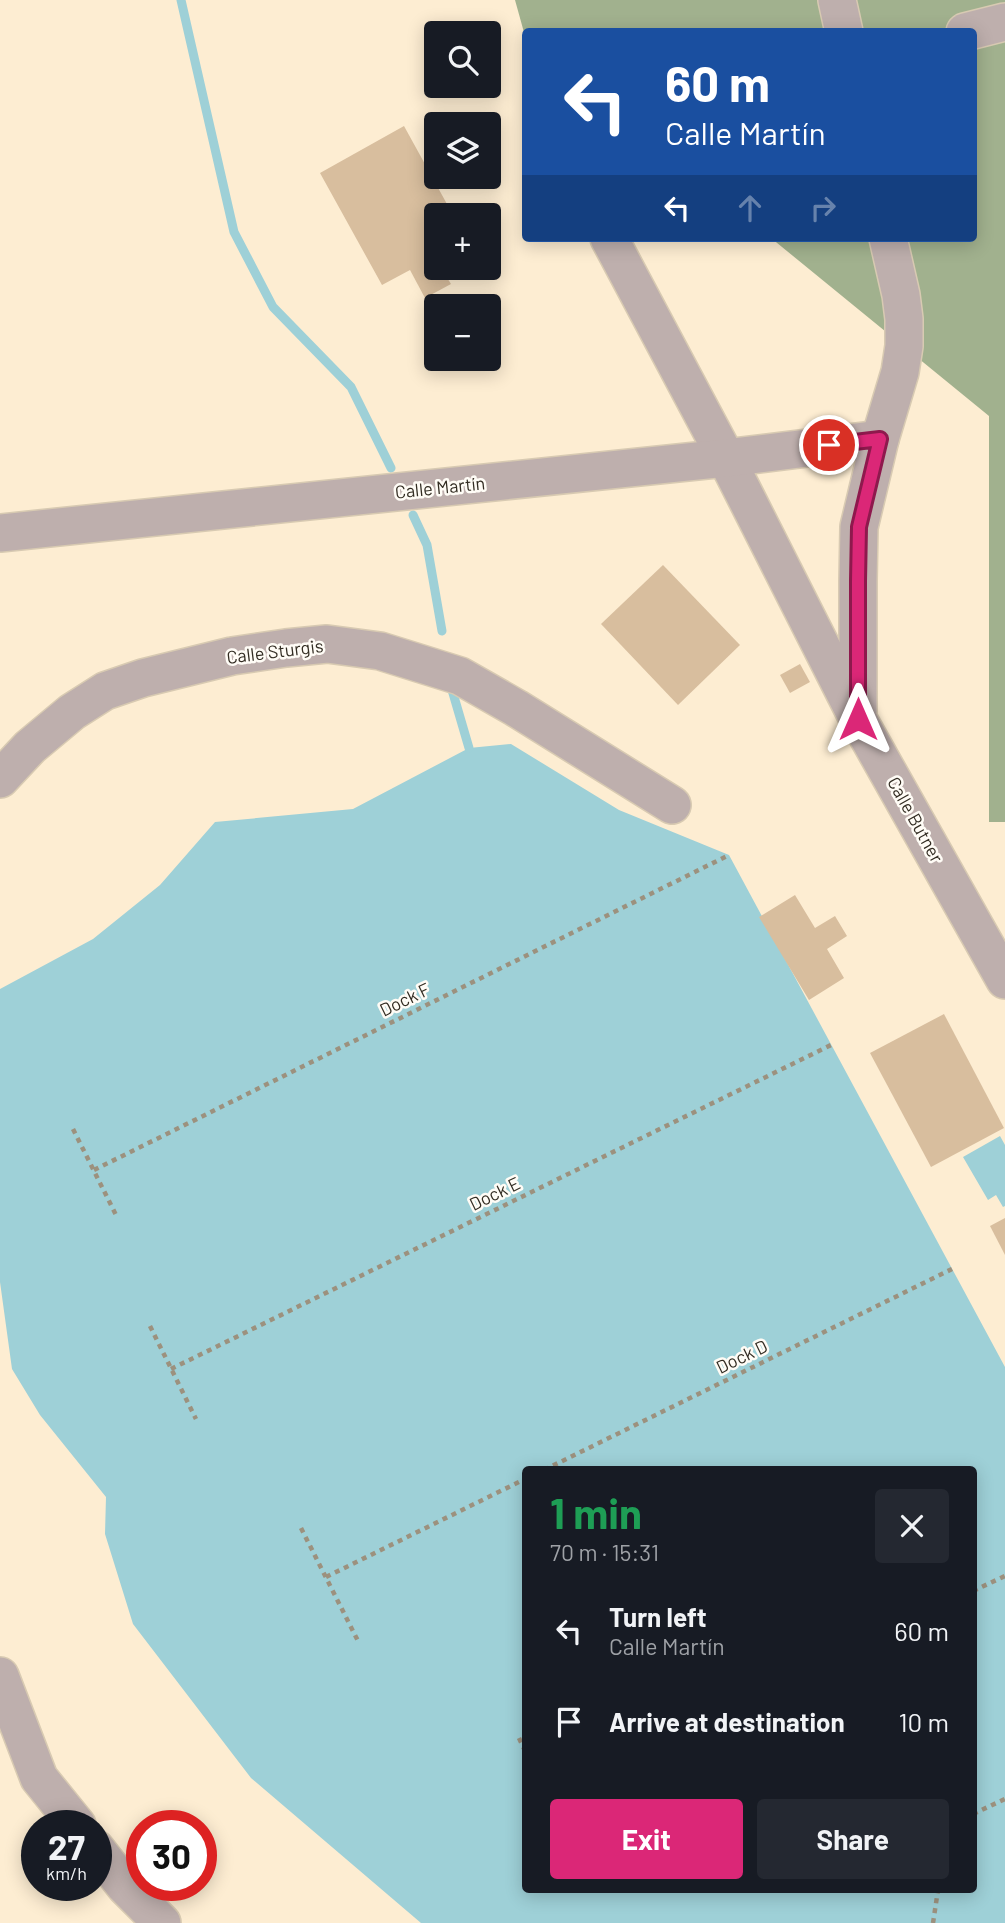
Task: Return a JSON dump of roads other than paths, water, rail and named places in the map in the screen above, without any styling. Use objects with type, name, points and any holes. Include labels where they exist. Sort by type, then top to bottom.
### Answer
[{"type":"street","points":[[837,0],[843,28]]},
{"type":"street","points":[[977,29],[1005,22]]},
{"type":"street","points":[[611,242],[726,458],[858,719]]},
{"type":"street","name":"Calle Butner","points":[[889,242],[901,295],[904,346],[900,372],[880,439],[859,527],[858,719],[1005,979]]},
{"type":"street","name":"Calle Martín","points":[[0,533],[726,458],[880,439]]},
{"type":"street","name":"Calle Sturgis","points":[[0,779],[30,747],[72,712],[105,691],[144,678],[232,656],[327,645],[380,651],[460,676],[672,805]]},
{"type":"street","points":[[0,1676],[39,1778]]},
{"type":"street","points":[[0,1751],[39,1778],[65,1810]]},
{"type":"street","points":[[112,1869],[162,1923]]},
{"type":"water","points":[[511,744],[619,810],[729,855],[1005,1367],[1005,1923],[421,1923],[251,1778],[133,1624],[105,1534],[106,1497],[40,1415],[12,1369],[0,1282],[0,989],[93,939],[160,885],[215,822],[353,809],[469,748]]},
{"type":"water","points":[[1000,1136],[1005,1145],[1003,1207],[996,1195],[988,1200],[963,1157]]},
{"type":"waterway","points":[[181,0],[234,232],[273,307],[351,387],[391,468]]},
{"type":"waterway","points":[[413,515],[427,545],[442,631]]},
{"type":"waterway","points":[[450,683],[469,748]]}]
